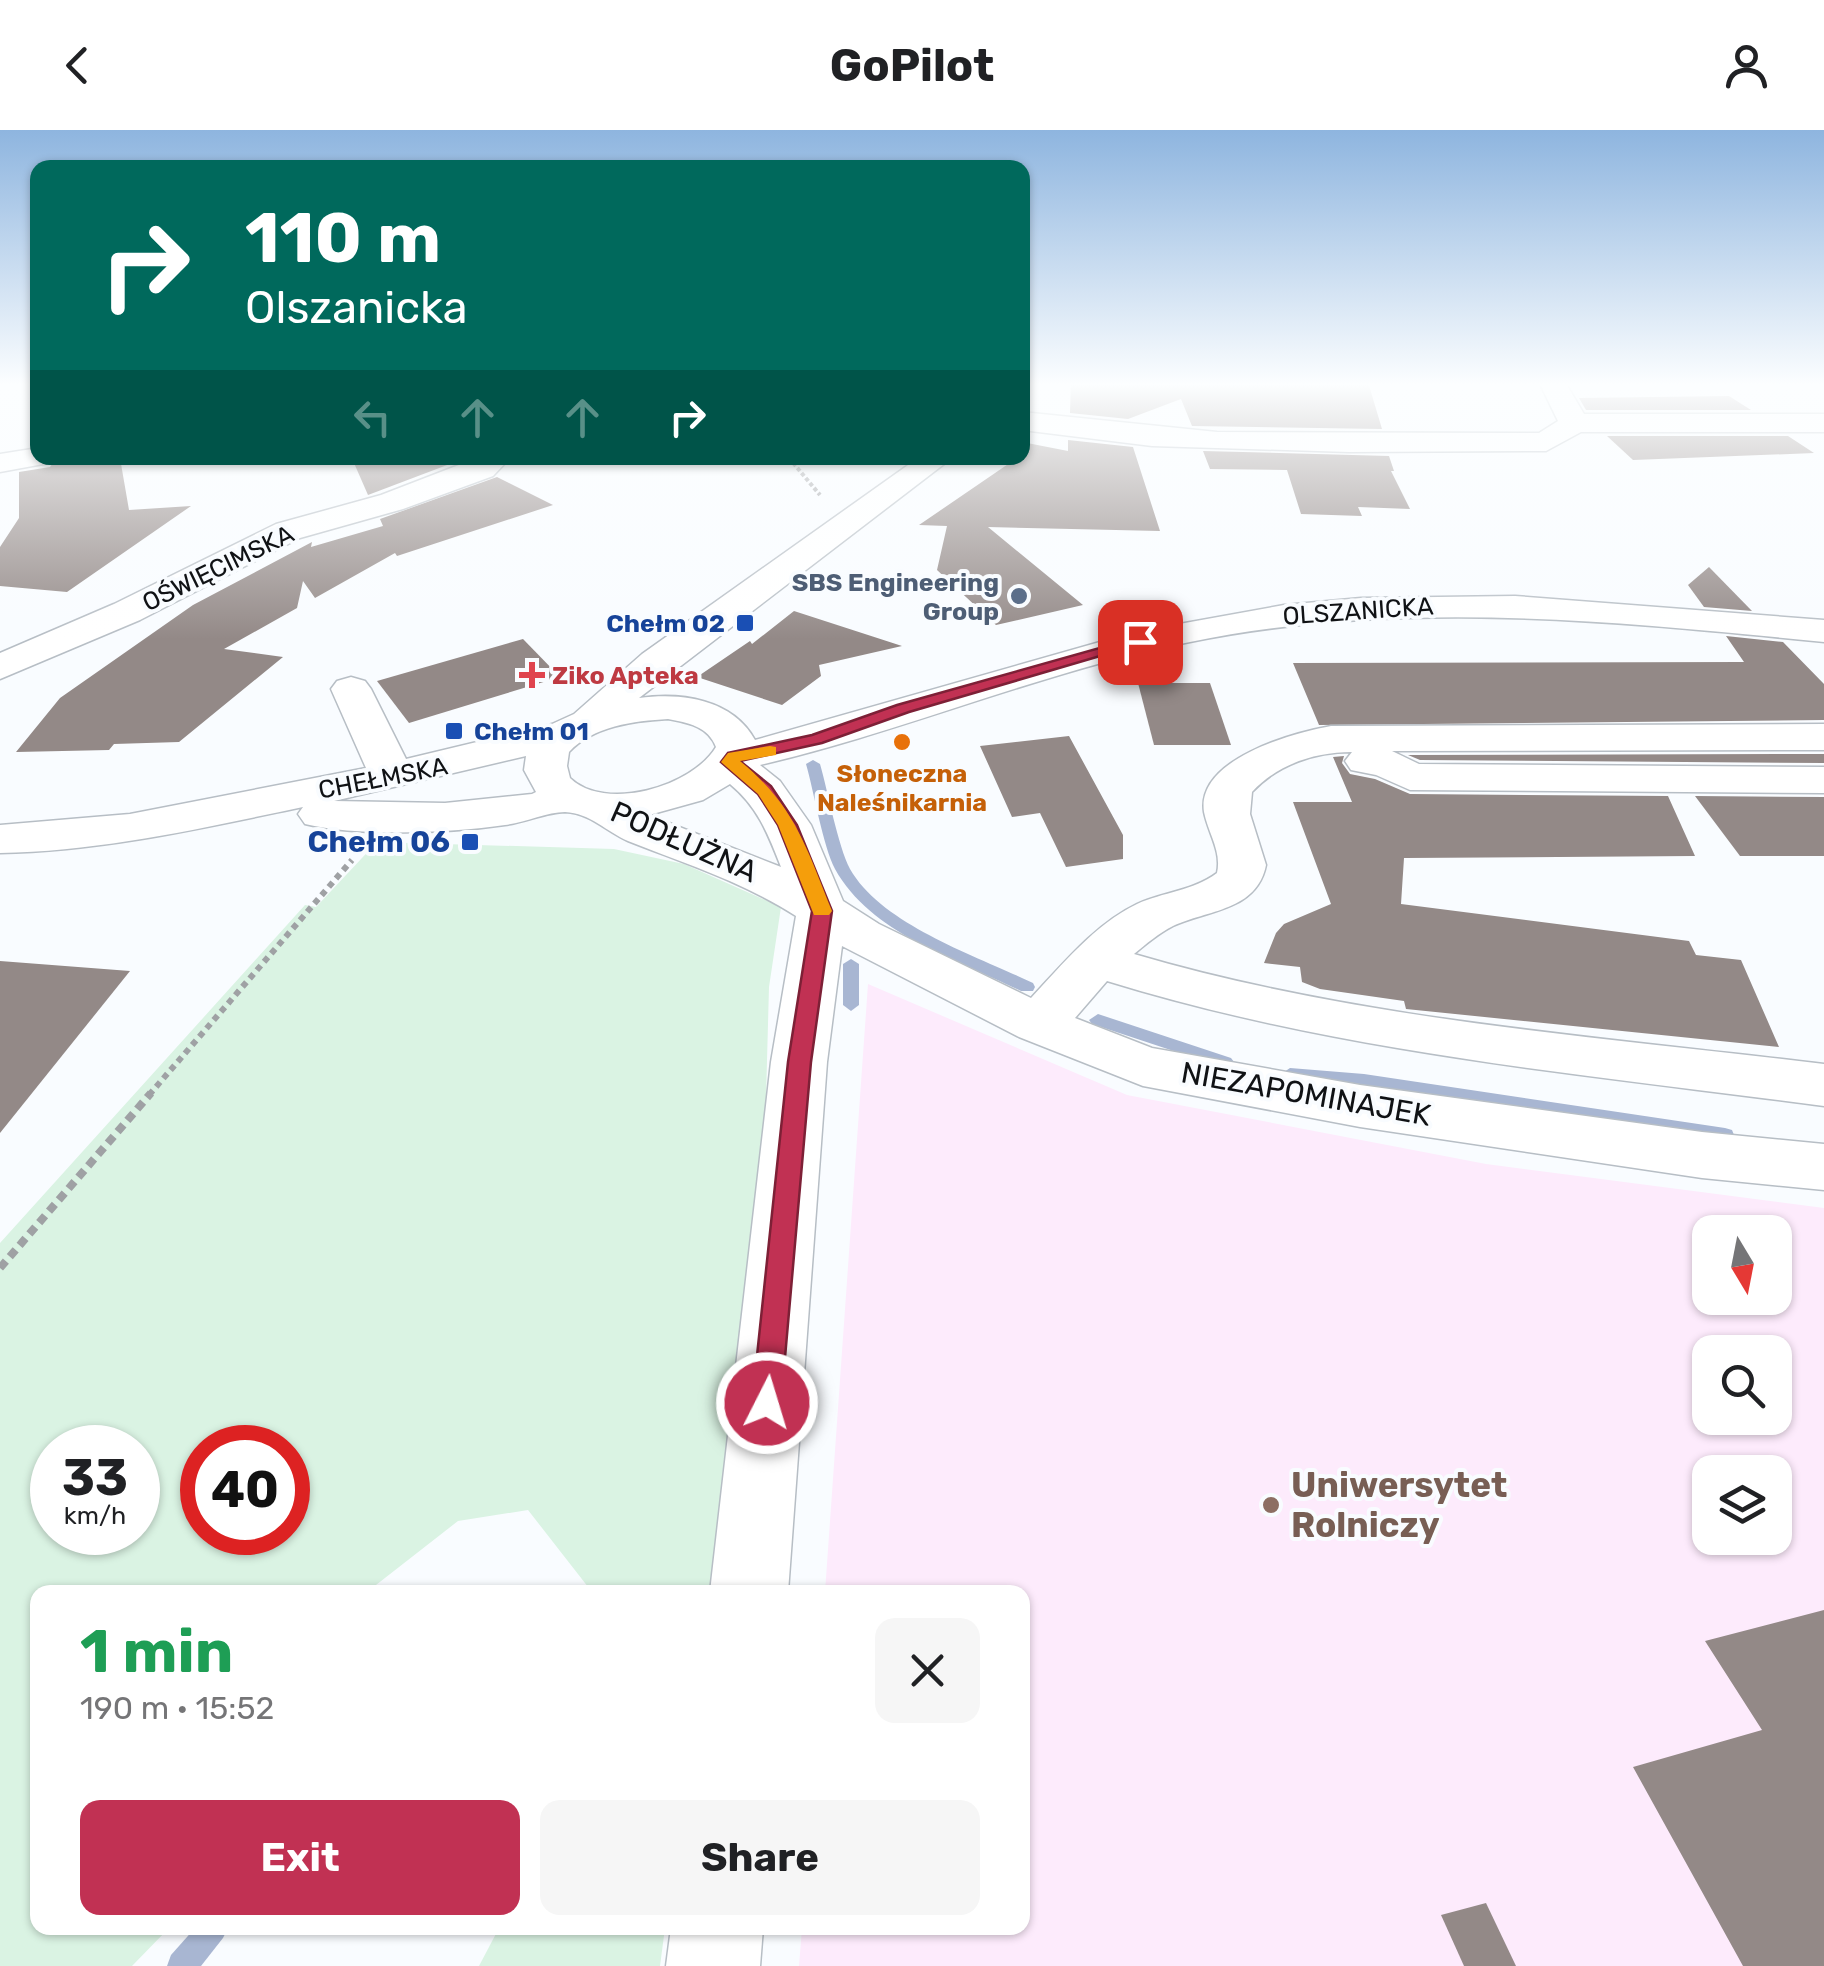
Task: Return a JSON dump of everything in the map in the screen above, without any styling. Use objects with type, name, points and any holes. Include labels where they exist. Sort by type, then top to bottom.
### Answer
[{"type":"street","name":"OŚWIĘCIMSKA","points":[[0,667],[127,612],[288,531],[392,502],[483,468]]},
{"type":"street","name":"CHEŁMSKA","points":[[0,839],[61,837],[198,815],[392,776],[576,728],[656,662],[924,468]]},
{"type":"street","name":"OLSZANICKA","points":[[730,749],[816,739],[903,709],[1189,631],[1345,610],[1423,606],[1576,608],[1824,631]]},
{"type":"street","points":[[656,662],[652,683],[659,696],[687,711]]},
{"type":"street","points":[[350,689],[392,776]]},
{"type":"street","points":[[582,801],[545,770],[553,745],[576,728],[647,708],[687,711]]},
{"type":"street","name":"PODŁUŻNA","points":[[687,711],[716,719],[730,749],[788,825],[822,911]]},
{"type":"street","points":[[1038,1024],[1098,960],[1150,918],[1223,892],[1238,880],[1244,864],[1226,806],[1230,789],[1285,749],[1307,742],[1824,737]]},
{"type":"street","name":"CHEŁMSKA","points":[[198,815],[480,814],[582,801],[627,804],[704,785],[730,749]]},
{"type":"street","points":[[1352,760],[1387,762],[1410,777],[1824,780]]},
{"type":"street","name":"PODŁUŻNA","points":[[582,801],[639,829],[785,886],[822,911]]},
{"type":"street","points":[[750,1585],[799,1062],[822,911]]},
{"type":"street","name":"NIEZAPOMINAJEK","points":[[822,911],[861,935],[1038,1024],[1144,1066],[1360,1106],[1702,1155],[1824,1167]]},
{"type":"street","points":[[1098,960],[1213,995],[1388,1030],[1824,1085]]},
{"type":"street","points":[[713,1966],[716,1935]]},
{"type":"path","points":[[0,1268],[359,850]]},
{"type":"shaded area","name":"Uniwersytet Rolniczy","points":[[868,984],[1127,1095],[1486,1164],[1824,1208],[1824,1966],[799,1966],[801,1935],[1030,1935],[1030,1585],[825,1585]]},
{"type":"green space","points":[[377,842],[614,849],[684,864],[781,907],[769,987],[764,1172],[710,1585],[587,1585],[528,1510],[458,1521],[376,1585],[30,1585],[30,1935],[162,1935],[132,1966],[0,1966],[0,1243],[305,905],[316,907]]},
{"type":"green space","points":[[495,1935],[664,1935],[660,1966],[479,1966]]},
{"type":"building","points":[[46,468],[122,468],[129,510],[191,506],[67,592],[0,586],[0,547],[19,518],[19,472]]},
{"type":"building","points":[[356,468],[440,468],[368,495]]},
{"type":"building","points":[[1003,468],[1140,468],[1160,531],[988,527],[1083,605],[996,625],[937,570],[947,526],[919,525]]},
{"type":"building","points":[[1393,468],[1391,471],[1410,509],[1358,507],[1362,516],[1301,514],[1287,470],[1210,469]]},
{"type":"building","points":[[497,477],[553,505],[397,556],[395,553],[315,598],[303,581],[297,608],[224,649],[283,657],[179,742],[114,744],[109,750],[16,752],[60,698],[193,605],[312,542],[311,547],[383,526],[380,519]]},
{"type":"building","points":[[1709,567],[1752,611],[1704,607],[1688,585]]},
{"type":"building","points":[[794,611],[902,646],[819,665],[821,676],[782,705],[697,677],[750,641],[752,644]]},
{"type":"building","points":[[1726,636],[1783,642],[1824,684],[1824,720],[1319,725],[1293,663],[1744,662]]},
{"type":"building","points":[[523,639],[560,677],[409,723],[377,681]]},
{"type":"building","points":[[1138,683],[1210,683],[1231,745],[1154,745]]},
{"type":"building","points":[[1069,736],[1123,835],[1123,859],[1066,867],[1040,813],[1012,817],[980,746]]},
{"type":"building","points":[[1824,754],[1824,763],[1420,760],[1408,755]]},
{"type":"building","points":[[1344,756],[1342,763],[1350,774],[1375,779],[1410,794],[1668,796],[1695,856],[1404,858],[1401,904],[1689,941],[1696,955],[1741,960],[1779,1047],[1406,1009],[1404,1001],[1320,989],[1302,982],[1300,967],[1264,963],[1276,933],[1284,924],[1331,904],[1293,802],[1352,802],[1333,757]]},
{"type":"building","points":[[1695,796],[1824,797],[1824,856],[1740,856]]},
{"type":"building","points":[[0,961],[130,971],[0,1133]]},
{"type":"building","points":[[1824,1610],[1824,1966],[1743,1966],[1633,1767],[1762,1730],[1705,1641]]},
{"type":"building","points":[[1486,1903],[1516,1966],[1464,1966],[1441,1915]]},
{"type":"waterway","points":[[813,764],[841,866],[855,887],[898,922],[1027,987]]},
{"type":"waterway","points":[[851,964],[851,1005]]},
{"type":"waterway","points":[[1098,1020],[1225,1062]]},
{"type":"waterway","points":[[1290,1074],[1364,1081],[1725,1135]]},
{"type":"waterway","points":[[182,1966],[207,1935]]},
{"type":"slow traffic","points":[[770,751],[734,757],[730,762],[764,790],[788,825],[822,911]]},
{"type":"place","name":"SBS Engineering Group","points":[[1019,596]]},
{"type":"place","name":"Chełm 02","points":[[745,623]]},
{"type":"place","name":"Ziko Apteka","points":[[532,675]]},
{"type":"place","name":"Chełm 01","points":[[454,731]]},
{"type":"place","name":"Słoneczna Naleśnikarnia","points":[[902,742]]},
{"type":"place","name":"Chełm 06","points":[[470,842]]},
{"type":"place","name":"Uniwersytet Rolniczy","points":[[1271,1505]]},
{"type":"route","points":[[767,1403],[799,1062],[822,911],[788,825],[764,790],[730,762],[734,757],[778,750],[903,709],[1140,642]]}]
